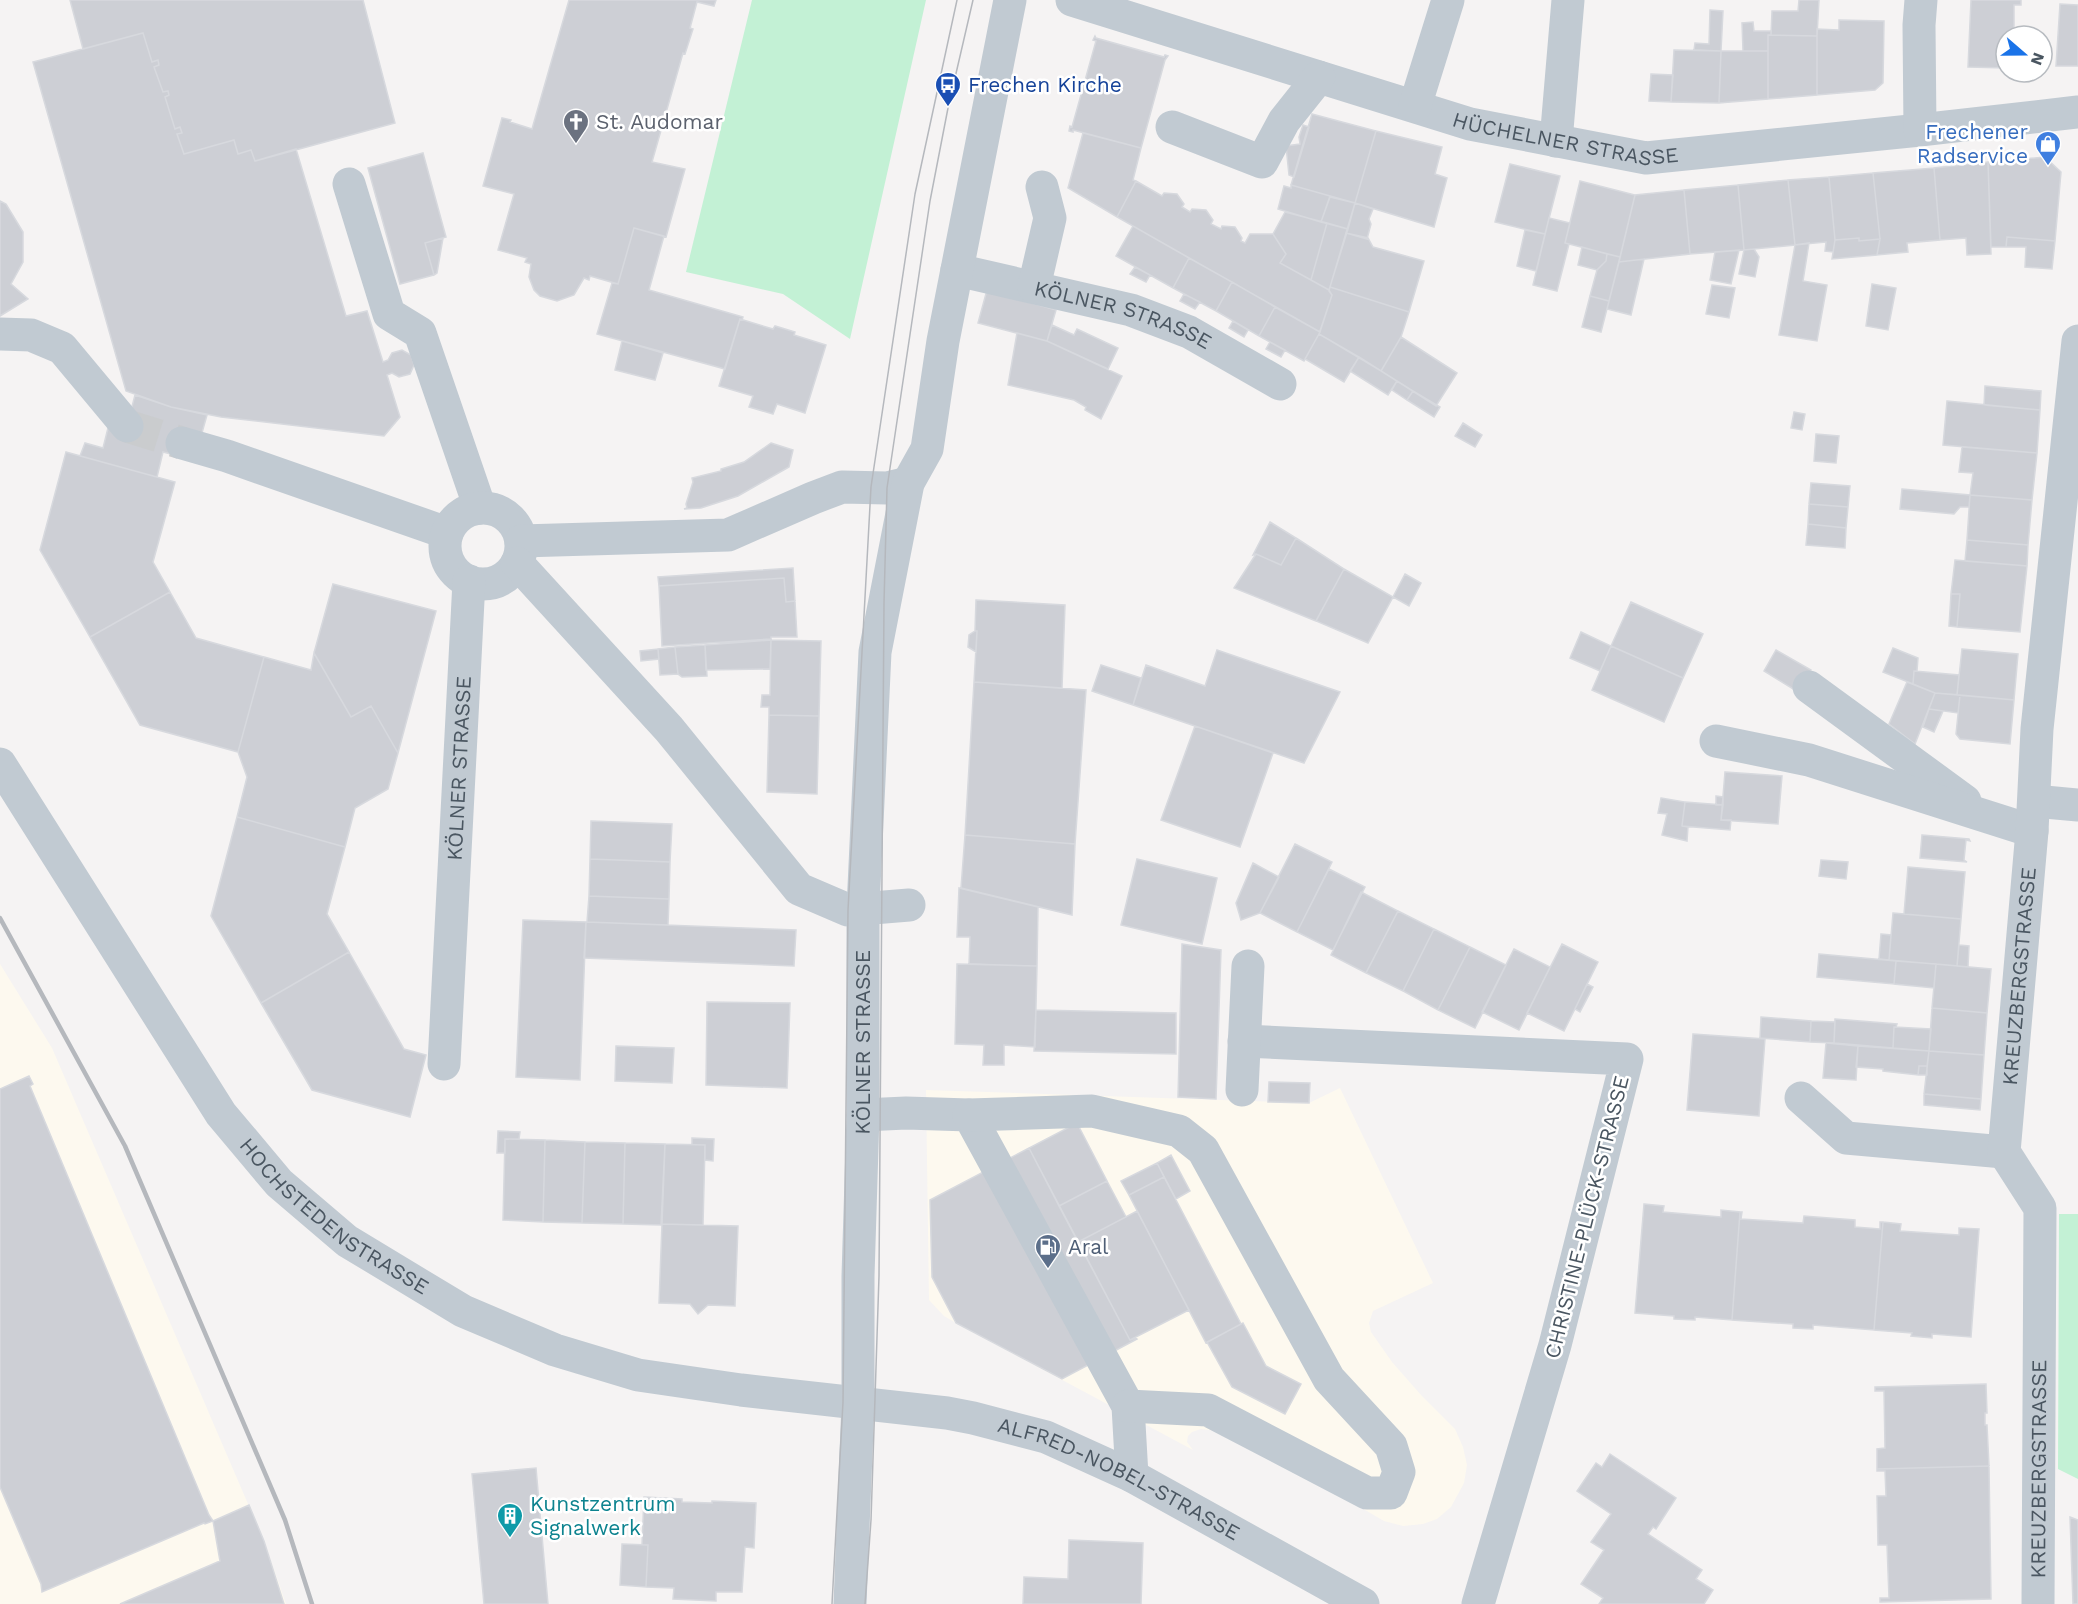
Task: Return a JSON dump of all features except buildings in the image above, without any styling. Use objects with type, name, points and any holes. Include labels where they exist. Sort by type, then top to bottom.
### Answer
[{"type":"street","name":"KÖLNER STRASSE","points":[[850,1604],[858,1403],[864,908],[874,652],[908,483],[927,449],[943,341],[1010,0]]},
{"type":"street","name":"HÜCHELNER STRASSE","points":[[1072,0],[1470,124],[1646,158],[2078,112]]},
{"type":"street","points":[[1415,106],[1448,0]]},
{"type":"street","points":[[1556,141],[1568,0]]},
{"type":"street","points":[[1920,130],[1921,0]]},
{"type":"street","points":[[1172,127],[1262,162],[1284,121],[1319,77]]},
{"type":"street","points":[[349,184],[389,314],[420,333],[480,508]]},
{"type":"street","points":[[1034,287],[1050,218],[1042,187]]},
{"type":"street","name":"KÖLNER STRASSE","points":[[957,270],[1131,310],[1179,328],[1280,384]]},
{"type":"street","points":[[0,334],[31,335],[62,348],[127,426]]},
{"type":"street","name":"KREUZBERGSTRASSE","points":[[2038,1604],[2040,1208],[2004,1152],[2033,816],[2037,729],[2078,341]]},
{"type":"street","points":[[182,443],[227,456],[447,533]]},
{"type":"street","points":[[519,552],[728,535],[842,487],[887,488],[908,483]]},
{"type":"street","points":[[480,508],[494,510],[507,517],[516,528],[519,552],[509,574],[496,582],[483,585],[469,581],[456,573],[448,562],[445,548],[447,533],[455,521],[466,512],[480,508]]},
{"type":"street","points":[[519,552],[669,729],[799,889],[848,910],[909,905]]},
{"type":"street","name":"KÖLNER STRASSE","points":[[444,1064],[469,581]]},
{"type":"street","points":[[1809,687],[1988,818]]},
{"type":"street","points":[[1716,741],[1809,760],[1988,818],[2033,816],[2078,805]]},
{"type":"street","name":"HOCHSTEDENSTRASSE","points":[[0,764],[221,1114],[279,1183],[347,1241],[463,1311],[555,1350],[638,1375],[741,1390],[858,1403]]},
{"type":"street","points":[[1242,1090],[1248,966]]},
{"type":"street","name":"CHRISTINE-PLÜCK-STRASSE","points":[[1244,1041],[1627,1059],[1555,1345],[1478,1604]]},
{"type":"street","points":[[1801,1098],[1846,1138],[2004,1152]]},
{"type":"street","points":[[863,1115],[906,1113],[969,1115],[1092,1111],[1179,1131],[1203,1150],[1329,1379],[1391,1446],[1399,1472],[1391,1493],[1367,1493],[1208,1410],[1128,1406]]},
{"type":"street","points":[[969,1115],[1128,1406],[1131,1476]]},
{"type":"street","name":"ALFRED-NOBEL-STRASSE","points":[[858,1403],[973,1418],[1046,1437],[1131,1476],[1363,1604]]},
{"type":"shaded area","points":[[0,964],[52,1048],[264,1541],[286,1604],[0,1604]]},
{"type":"shaded area","points":[[1340,1088],[1433,1283],[1373,1311],[1369,1323],[1371,1332],[1392,1362],[1455,1429],[1463,1447],[1467,1465],[1464,1483],[1451,1507],[1437,1519],[1423,1524],[1403,1526],[1384,1521],[1251,1444],[1217,1431],[1201,1429],[1192,1432],[1187,1442],[1193,1450],[956,1323],[944,1316],[929,1300],[926,1090],[1309,1103]]},
{"type":"green space","points":[[752,0],[926,0],[850,339],[783,294],[686,272]]},
{"type":"green space","points":[[2059,1214],[2078,1214],[2078,1479],[2058,1469]]},
{"type":"tunnel","points":[[127,426],[182,443]]},
{"type":"tram line","points":[[832,1604],[843,1402],[848,910],[871,487],[915,194],[957,0]]},
{"type":"tram line","points":[[865,1604],[871,1520],[879,1276],[884,603],[887,488],[930,201],[948,108],[973,0]]},
{"type":"railway","points":[[0,918],[125,1146],[285,1520],[312,1604]]},
{"type":"place","name":"Frechen Kirche","points":[[948,108]]},
{"type":"place","name":"St. Audomar","points":[[576,145]]},
{"type":"place","name":"Frechener Radservice","points":[[2048,167]]},
{"type":"place","name":"Aral","points":[[1048,1270]]},
{"type":"place","name":"Kunstzentrum Signalwerk","points":[[510,1539]]}]
